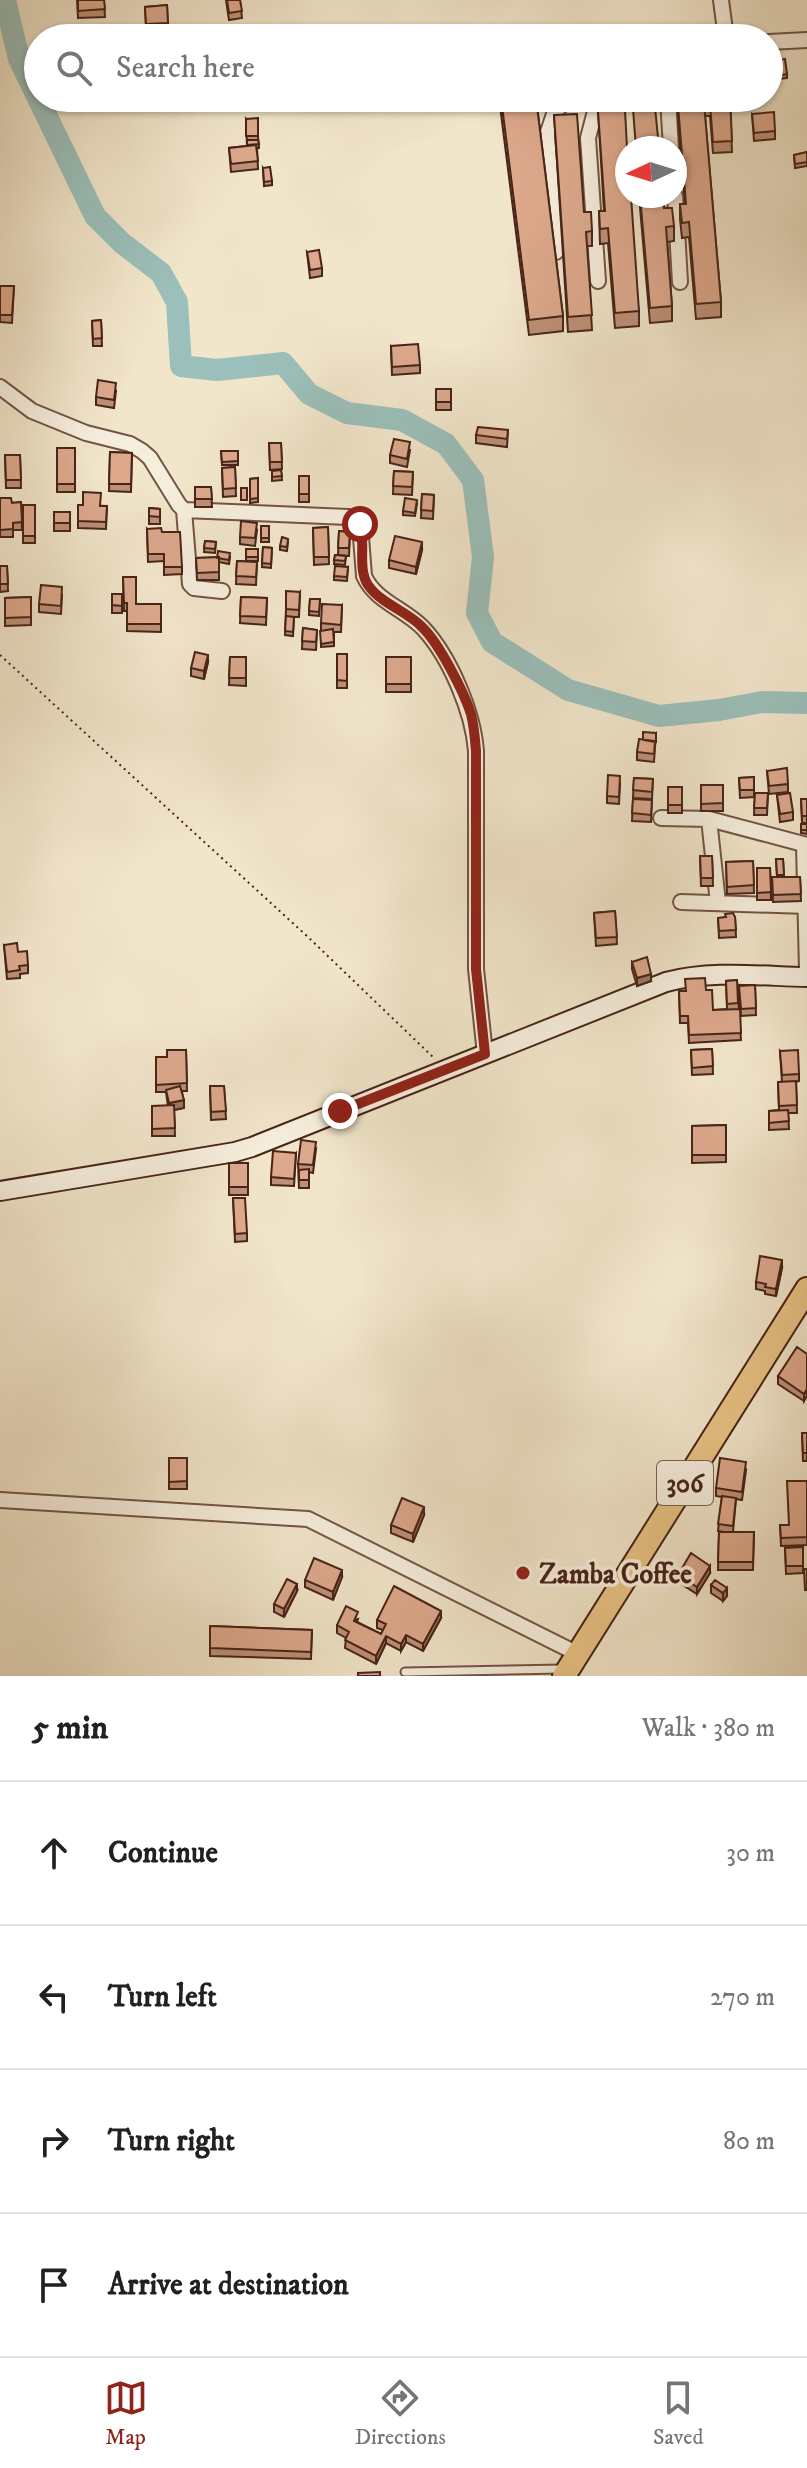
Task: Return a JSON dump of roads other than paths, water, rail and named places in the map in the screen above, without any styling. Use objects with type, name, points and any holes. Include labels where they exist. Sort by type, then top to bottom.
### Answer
[{"type":"main road","name":"306","points":[[570,1666],[807,1289]]},
{"type":"street","points":[[721,0],[724,24]]},
{"type":"street","points":[[783,41],[807,40]]},
{"type":"street","points":[[555,112],[547,135],[556,252]]},
{"type":"street","points":[[595,112],[588,138],[598,281]]},
{"type":"street","points":[[669,112],[670,136]]},
{"type":"street","points":[[676,208],[680,282]]},
{"type":"street","points":[[0,387],[32,411],[86,433],[130,444],[150,458],[184,510],[190,584],[194,588],[222,591]]},
{"type":"street","points":[[184,510],[348,517],[356,520],[362,530],[367,584],[423,627],[445,659],[470,711],[475,735],[476,969],[485,1054]]},
{"type":"street","points":[[661,818],[709,819],[805,845],[807,970]]},
{"type":"street","points":[[709,819],[718,903]]},
{"type":"street","points":[[681,902],[806,906]]},
{"type":"street","points":[[0,1191],[235,1152],[682,977],[807,977]]},
{"type":"street","points":[[0,1500],[308,1519],[570,1666]]},
{"type":"lane","points":[[405,1672],[570,1666]]},
{"type":"waterway","points":[[5,0],[24,69]]},
{"type":"waterway","points":[[45,112],[95,216],[122,243],[161,273],[177,302],[181,366],[217,370],[283,363],[309,394],[347,413],[402,420],[446,444],[473,480],[483,557],[477,613],[492,642],[568,690],[659,716],[762,702],[807,703]]},
{"type":"place","name":"Zamba Coffee","points":[[523,1573]]}]
